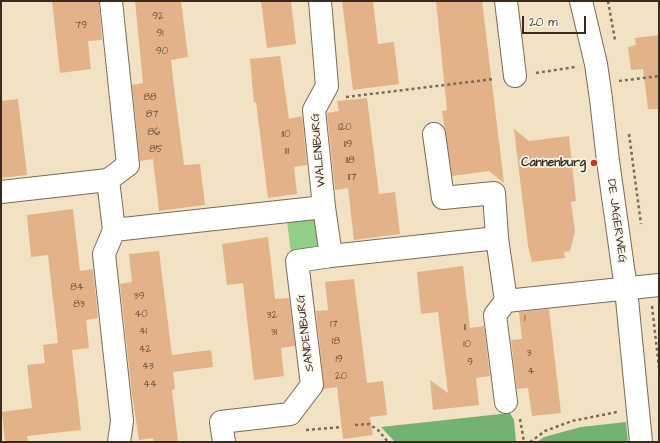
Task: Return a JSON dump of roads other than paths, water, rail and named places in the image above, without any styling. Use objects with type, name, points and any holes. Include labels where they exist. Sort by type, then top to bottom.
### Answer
[{"type":"street","points":[[1,192],[108,180],[128,165],[112,1]]},
{"type":"street","name":"WALENBURG","points":[[320,1],[327,86],[314,110],[324,207]]},
{"type":"street","points":[[506,1],[515,76]]},
{"type":"street","name":"DE JAGERWEG","points":[[582,1],[598,73],[608,161],[626,289],[641,442]]},
{"type":"street","points":[[434,134],[443,198],[494,193],[506,301],[495,315],[506,402]]},
{"type":"street","points":[[108,180],[114,230],[104,254],[122,421],[119,442]]},
{"type":"street","points":[[114,230],[324,207],[331,256]]},
{"type":"street","name":"SANDENBURG","points":[[224,442],[221,422],[290,414],[312,385],[297,261],[498,238]]},
{"type":"street","points":[[506,301],[659,285]]},
{"type":"place","name":"Cannenburg","points":[[594,163]]}]
